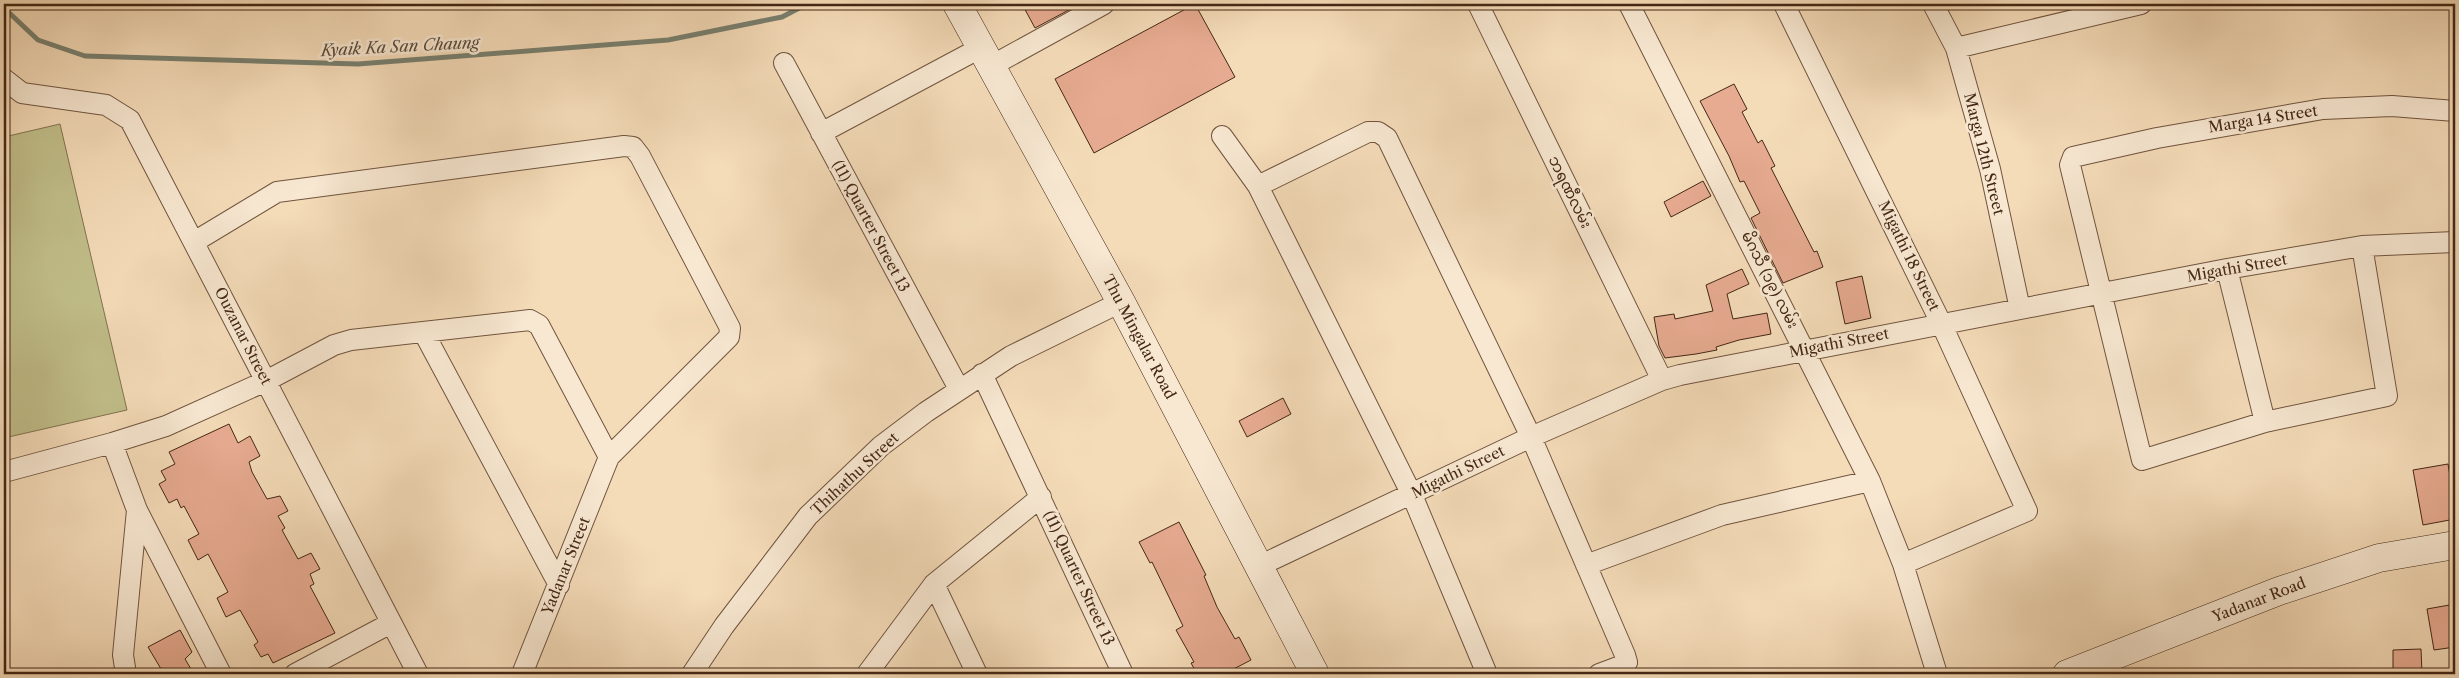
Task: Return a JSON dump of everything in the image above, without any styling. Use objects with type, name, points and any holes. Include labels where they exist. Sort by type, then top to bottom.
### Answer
[{"type":"main road","name":"Thu Mingalar Road","points":[[957,4],[988,56],[1121,302],[1315,674]]},
{"type":"main road","name":"Yadanar Road","points":[[2067,674],[2112,667],[2279,591],[2379,558],[2455,545]]},
{"type":"street","points":[[821,133],[1104,4]]},
{"type":"street","name":"ဘရဏီလမ်း","points":[[1478,4],[1662,380]]},
{"type":"street","name":"မိဂသီ (၁၉) လမ်း","points":[[1629,4],[1806,350],[1870,480],[1903,564],[1937,674]]},
{"type":"street","name":"Migathi 18 Street","points":[[1784,4],[1941,323],[2027,512],[1903,564]]},
{"type":"street","name":"Marga 12th Street","points":[[1933,4],[1956,48],[1990,169],[2020,309]]},
{"type":"street","points":[[1956,48],[2085,10],[2141,4]]},
{"type":"street","name":"(11) Quarter Street 13","points":[[784,63],[959,389]]},
{"type":"street","name":"Ouzanar Street","points":[[4,79],[22,93],[106,105],[130,120],[418,674]]},
{"type":"street","name":"Marga 14 Street","points":[[2103,294],[2070,166],[2073,157],[2167,136],[2323,109],[2392,106],[2455,111]]},
{"type":"street","points":[[1258,186],[1368,132],[1378,132],[1387,138],[1530,437],[1627,662],[1599,674]]},
{"type":"street","points":[[1222,136],[1258,186],[1412,495],[1487,674]]},
{"type":"street","points":[[4,472],[112,443],[166,426],[266,381],[334,345],[359,339],[525,320],[535,322],[609,457],[730,337],[730,328],[640,156],[633,147],[624,146],[277,192],[194,242]]},
{"type":"street","name":"Migathi Street","points":[[1259,566],[1412,495],[1530,437],[1662,380],[1941,323],[2103,294],[2227,269],[2362,246],[2455,242]]},
{"type":"street","points":[[2103,294],[2142,460],[2265,422],[2387,396],[2362,246]]},
{"type":"street","points":[[2227,269],[2265,422]]},
{"type":"street","name":"Thihathu Street","points":[[692,674],[724,626],[808,516],[881,446],[959,389],[1011,356],[1121,302]]},
{"type":"street","points":[[424,333],[558,585]]},
{"type":"street","name":"(11) Quarter Street 13","points":[[982,374],[1123,674]]},
{"type":"street","points":[[112,443],[137,510],[221,674]]},
{"type":"street","name":"Yadanar Street","points":[[522,674],[609,457]]},
{"type":"street","points":[[1586,565],[1742,509],[1870,480]]},
{"type":"street","points":[[867,674],[934,584],[1041,497]]},
{"type":"street","points":[[126,674],[123,655],[137,510]]},
{"type":"street","points":[[934,584],[977,674]]},
{"type":"street","points":[[294,674],[391,623]]},
{"type":"shaded area","points":[[60,124],[127,410],[4,438],[4,137]]},
{"type":"building","points":[[1022,4],[1080,4],[1035,28]]},
{"type":"building","points":[[1195,4],[1235,77],[1094,153],[1055,79]]},
{"type":"building","points":[[1734,84],[1747,109],[1742,112],[1758,143],[1762,140],[1775,166],[1771,168],[1814,252],[1817,251],[1823,267],[1783,283],[1751,218],[1760,213],[1744,181],[1740,182],[1729,156],[1700,101]]},
{"type":"building","points":[[1703,181],[1711,196],[1671,217],[1664,202]]},
{"type":"building","points":[[1742,269],[1749,284],[1727,294],[1733,319],[1767,313],[1771,334],[1739,340],[1716,347],[1717,350],[1665,358],[1659,346],[1654,317],[1674,314],[1675,319],[1713,311],[1706,285]]},
{"type":"building","points":[[1862,276],[1871,318],[1845,324],[1836,282]]},
{"type":"building","points":[[1283,398],[1291,414],[1247,437],[1239,421]]},
{"type":"building","points":[[229,424],[238,443],[250,436],[260,456],[249,462],[252,472],[267,499],[280,496],[288,511],[278,516],[285,528],[282,530],[298,559],[311,553],[320,569],[310,574],[314,584],[310,586],[335,633],[273,663],[268,654],[261,657],[254,645],[258,642],[240,610],[226,617],[217,598],[228,592],[208,554],[198,560],[188,540],[199,534],[184,506],[181,508],[177,499],[169,503],[159,484],[166,480],[161,471],[175,464],[169,452]]},
{"type":"building","points":[[2448,464],[2455,506],[2455,519],[2423,525],[2413,470]]},
{"type":"building","points":[[1179,522],[1206,575],[1204,576],[1217,607],[1235,639],[1239,637],[1251,660],[1224,674],[1197,674],[1191,663],[1194,662],[1176,630],[1183,626],[1152,562],[1150,563],[1139,542]]},
{"type":"building","points":[[2455,604],[2455,647],[2434,650],[2427,609]]},
{"type":"building","points":[[180,630],[192,652],[185,659],[194,674],[164,674],[148,647]]},
{"type":"building","points":[[2421,649],[2422,674],[2393,674],[2393,650]]},
{"type":"waterway","name":"Kyaik Ka San Chaung","points":[[4,8],[38,40],[85,56],[358,64],[668,40],[782,17],[807,4]]}]
